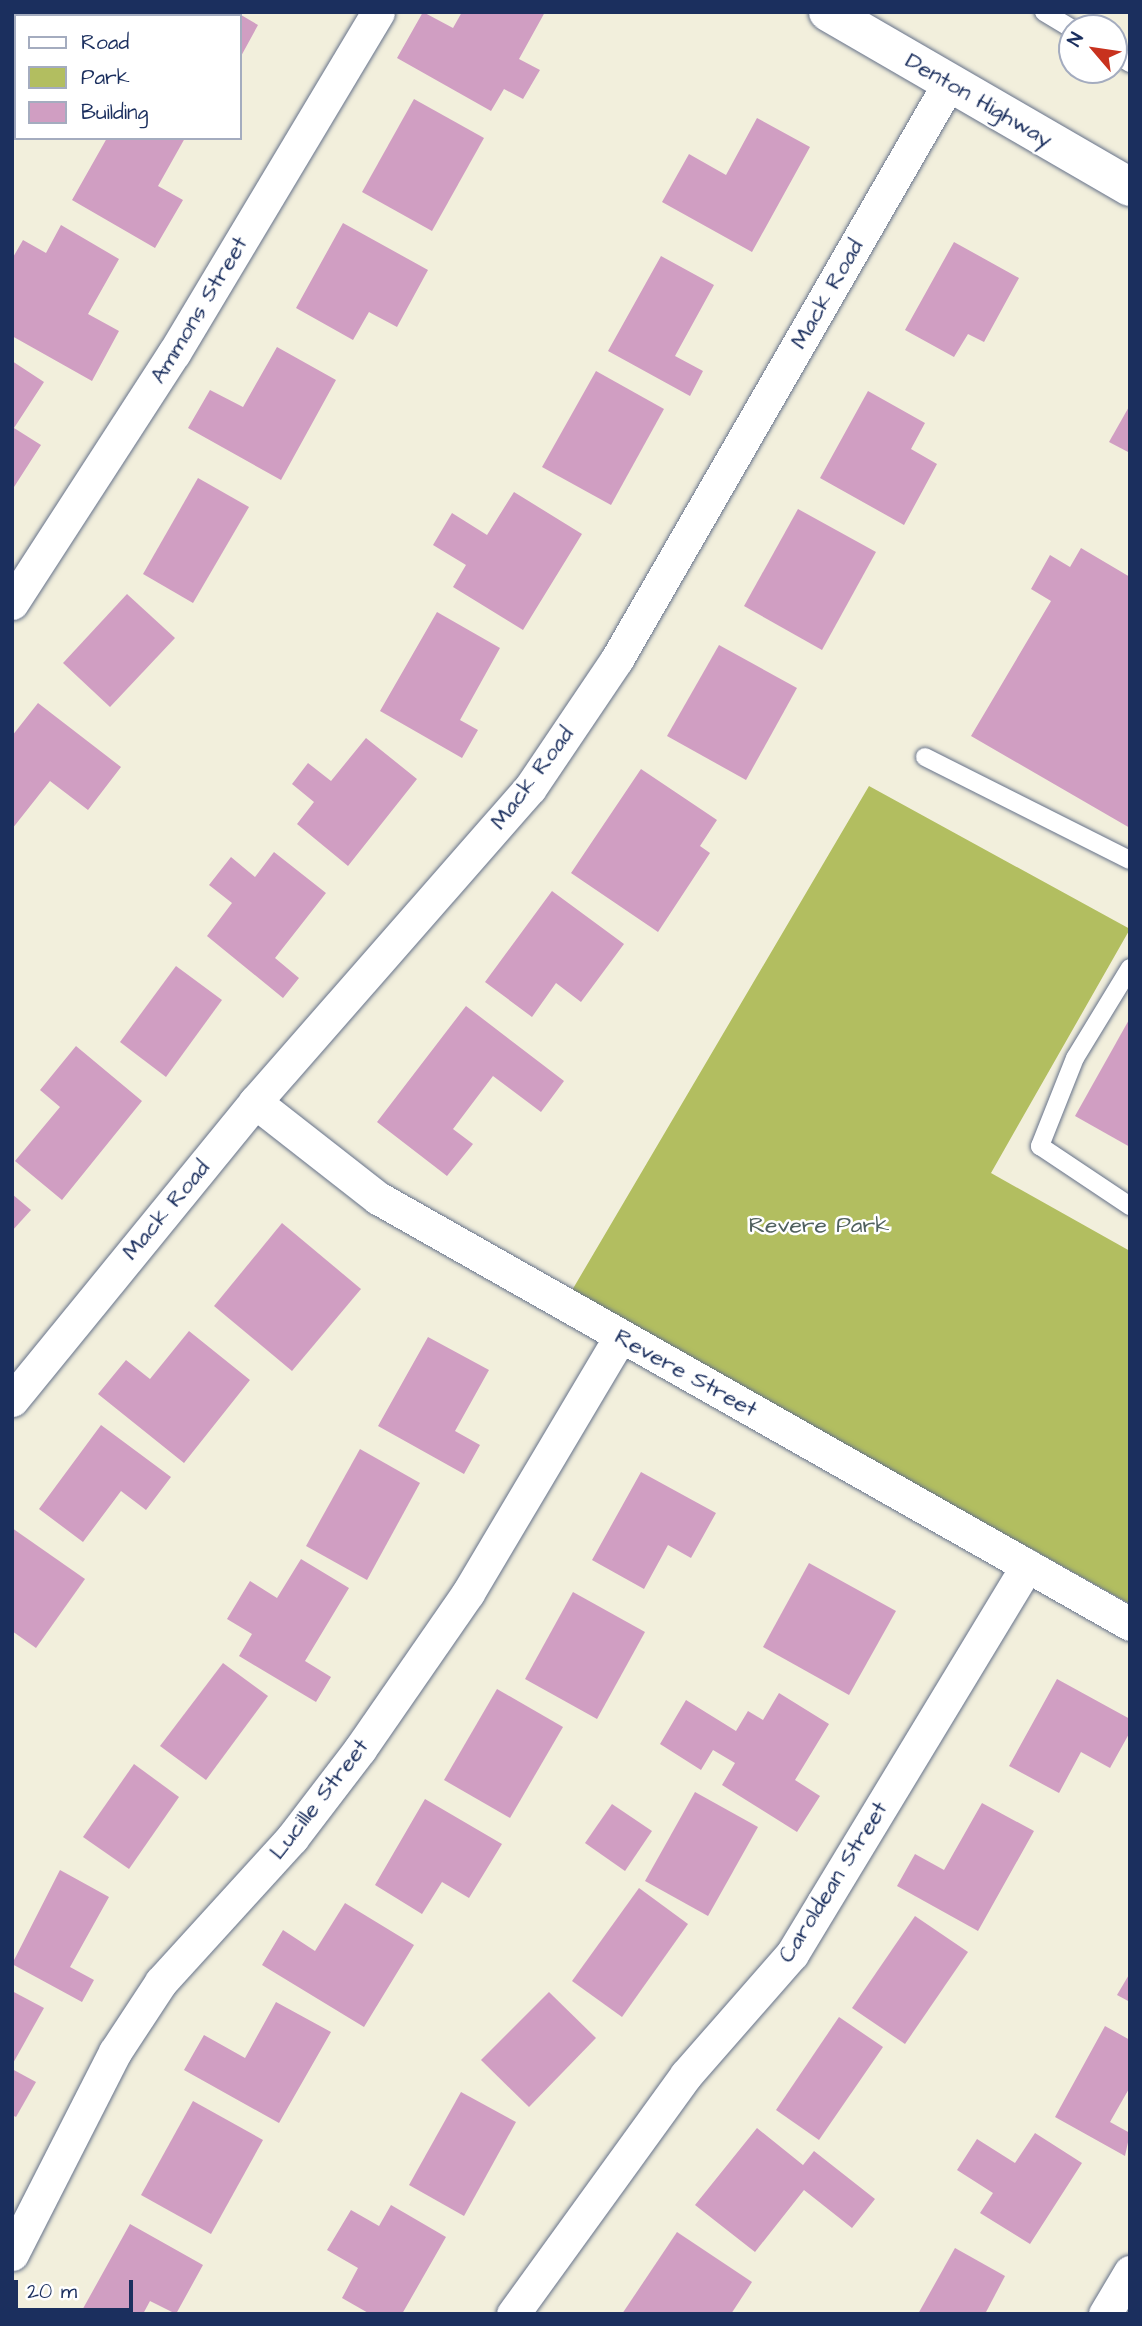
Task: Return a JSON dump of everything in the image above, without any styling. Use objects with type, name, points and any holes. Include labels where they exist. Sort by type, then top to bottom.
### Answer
[{"type":"main road","name":"Denton Highway","points":[[828,12],[1130,187]]},
{"type":"street","name":"Ammons Street","points":[[12,603],[174,353],[377,12]]},
{"type":"street","name":"Mack Road","points":[[12,1400],[255,1102],[537,777],[617,659],[949,83]]},
{"type":"street","name":"Revere Street","points":[[255,1102],[378,1198],[1130,1624]]},
{"type":"street","name":"Lucille Street","points":[[12,2255],[115,2052],[161,1982],[292,1838],[360,1749],[468,1593],[620,1337]]},
{"type":"street","name":"Caroldean Street","points":[[513,2314],[686,2075],[792,1954],[1027,1566]]},
{"type":"street","points":[[1105,2314],[1130,2272]]},
{"type":"lane","points":[[925,757],[1130,860]]},
{"type":"lane","points":[[1130,968],[1075,1058],[1040,1146],[1130,1206]]},
{"type":"green space","name":"Revere Park","points":[[869,786],[1130,929],[991,1173],[1130,1251],[1130,1604],[571,1292]]},
{"type":"building","points":[[186,12],[239,14],[213,14]]},
{"type":"building","points":[[423,12],[453,28],[462,12],[545,12],[519,59],[540,70],[523,99],[504,89],[491,111],[397,58]]},
{"type":"building","points":[[242,16],[258,25],[242,54]]},
{"type":"building","points":[[414,99],[484,138],[432,231],[362,192]]},
{"type":"building","points":[[757,118],[810,147],[752,252],[662,202],[689,154],[726,175]]},
{"type":"building","points":[[106,140],[184,140],[158,186],[183,200],[155,248],[72,200]]},
{"type":"building","points":[[343,223],[428,270],[397,327],[369,312],[353,340],[296,308]]},
{"type":"building","points":[[61,225],[119,259],[88,314],[119,331],[92,381],[12,336],[12,259],[23,240],[46,253]]},
{"type":"building","points":[[954,242],[1019,278],[984,342],[968,334],[954,357],[905,330]]},
{"type":"building","points":[[661,256],[714,285],[675,356],[703,371],[690,396],[608,351]]},
{"type":"building","points":[[277,347],[336,380],[281,480],[188,428],[210,390],[243,407]]},
{"type":"building","points":[[12,361],[44,382],[14,428],[41,445],[14,487]]},
{"type":"building","points":[[596,371],[664,409],[611,505],[542,467]]},
{"type":"building","points":[[868,391],[925,423],[911,449],[937,464],[904,525],[820,478]]},
{"type":"building","points":[[1130,405],[1130,453],[1109,442]]},
{"type":"building","points":[[198,478],[249,507],[193,603],[143,574]]},
{"type":"building","points":[[514,492],[582,534],[523,630],[453,587],[466,565],[433,545],[452,513],[487,535]]},
{"type":"building","points":[[798,509],[876,552],[822,650],[744,606]]},
{"type":"building","points":[[1081,548],[1130,577],[1130,828],[971,736],[1051,601],[1031,589],[1050,555],[1070,567]]},
{"type":"building","points":[[127,594],[175,638],[110,707],[63,663]]},
{"type":"building","points":[[437,612],[500,648],[460,720],[478,730],[462,758],[380,711]]},
{"type":"building","points":[[719,645],[797,688],[746,780],[667,736]]},
{"type":"building","points":[[38,703],[121,767],[88,810],[50,781],[12,829],[12,736]]},
{"type":"building","points":[[366,738],[417,779],[348,866],[297,824],[314,802],[292,784],[308,763],[331,781]]},
{"type":"building","points":[[641,769],[717,820],[700,846],[710,853],[658,932],[571,873]]},
{"type":"building","points":[[274,852],[326,893],[275,958],[299,978],[283,998],[207,936],[232,903],[209,885],[231,857],[255,877]]},
{"type":"building","points":[[552,891],[624,944],[581,1002],[556,983],[532,1017],[485,982]]},
{"type":"building","points":[[176,966],[222,1000],[166,1077],[120,1042]]},
{"type":"building","points":[[466,1006],[564,1081],[541,1112],[493,1076],[453,1129],[473,1144],[447,1176],[377,1122]]},
{"type":"building","points":[[1130,1018],[1130,1147],[1075,1116]]},
{"type":"building","points":[[76,1046],[142,1101],[62,1200],[15,1161],[60,1107],[40,1090]]},
{"type":"building","points":[[12,1194],[31,1210],[12,1231]]},
{"type":"building","points":[[282,1223],[361,1289],[292,1371],[214,1306]]},
{"type":"building","points":[[189,1331],[250,1380],[184,1463],[98,1394],[126,1360],[150,1379]]},
{"type":"building","points":[[428,1337],[489,1370],[455,1431],[480,1445],[464,1474],[378,1426]]},
{"type":"building","points":[[101,1425],[171,1477],[146,1510],[121,1491],[83,1542],[39,1509]]},
{"type":"building","points":[[360,1449],[420,1483],[367,1580],[306,1546]]},
{"type":"building","points":[[641,1472],[716,1513],[691,1558],[668,1545],[644,1589],[592,1560]]},
{"type":"building","points":[[12,1528],[85,1579],[36,1648],[12,1631]]},
{"type":"building","points":[[301,1559],[349,1588],[305,1661],[331,1677],[316,1702],[239,1656],[252,1634],[227,1619],[250,1581],[277,1598]]},
{"type":"building","points":[[809,1563],[896,1611],[849,1695],[763,1647]]},
{"type":"building","points":[[573,1592],[645,1632],[597,1719],[525,1679]]},
{"type":"building","points":[[223,1663],[268,1696],[206,1780],[160,1746]]},
{"type":"building","points":[[1057,1679],[1130,1719],[1130,1732],[1110,1768],[1081,1752],[1059,1793],[1009,1766]]},
{"type":"building","points":[[497,1689],[563,1727],[510,1818],[444,1780]]},
{"type":"building","points":[[779,1693],[829,1724],[795,1780],[820,1796],[797,1832],[722,1785],[735,1763],[713,1750],[701,1770],[660,1744],[686,1700],[736,1731],[748,1711],[763,1720]]},
{"type":"building","points":[[134,1764],[179,1797],[129,1869],[83,1837]]},
{"type":"building","points":[[695,1792],[758,1827],[708,1916],[645,1881]]},
{"type":"building","points":[[425,1799],[502,1844],[469,1898],[442,1882],[422,1914],[375,1885]]},
{"type":"building","points":[[982,1803],[1034,1831],[978,1931],[897,1886],[915,1854],[944,1870]]},
{"type":"building","points":[[612,1804],[652,1831],[625,1871],[585,1843]]},
{"type":"building","points":[[60,1870],[109,1897],[70,1967],[94,1980],[82,2002],[12,1964]]},
{"type":"building","points":[[639,1888],[688,1924],[622,2017],[572,1981]]},
{"type":"building","points":[[345,1903],[414,1945],[364,2027],[262,1965],[283,1930],[315,1951]]},
{"type":"building","points":[[915,1916],[968,1952],[905,2044],[852,2008]]},
{"type":"building","points":[[1130,1973],[1130,2002],[1117,1995]]},
{"type":"building","points":[[12,1991],[44,2008],[12,2065]]},
{"type":"building","points":[[549,1992],[596,2038],[529,2107],[481,2060]]},
{"type":"building","points":[[276,2002],[331,2032],[279,2123],[184,2070],[204,2035],[245,2058]]},
{"type":"building","points":[[839,2017],[883,2047],[819,2140],[776,2110]]},
{"type":"building","points":[[1105,2026],[1130,2040],[1130,2087],[1110,2122],[1130,2133],[1125,2156],[1055,2117]]},
{"type":"building","points":[[12,2069],[36,2082],[16,2117],[12,2115]]},
{"type":"building","points":[[461,2092],[516,2122],[464,2216],[409,2185]]},
{"type":"building","points":[[193,2101],[263,2140],[211,2234],[141,2195]]},
{"type":"building","points":[[757,2128],[803,2165],[814,2151],[875,2199],[852,2228],[804,2190],[755,2252],[695,2205]]},
{"type":"building","points":[[1035,2133],[1082,2163],[1030,2244],[980,2213],[993,2193],[957,2170],[977,2139],[1015,2163]]},
{"type":"building","points":[[391,2205],[446,2237],[402,2314],[370,2314],[342,2298],[358,2268],[327,2250],[351,2210],[379,2226]]},
{"type":"building","points":[[130,2224],[203,2265],[176,2314],[150,2301],[143,2314],[80,2314]]},
{"type":"building","points":[[677,2232],[752,2282],[731,2314],[622,2314]]},
{"type":"building","points":[[955,2248],[1005,2276],[985,2314],[918,2314]]}]
